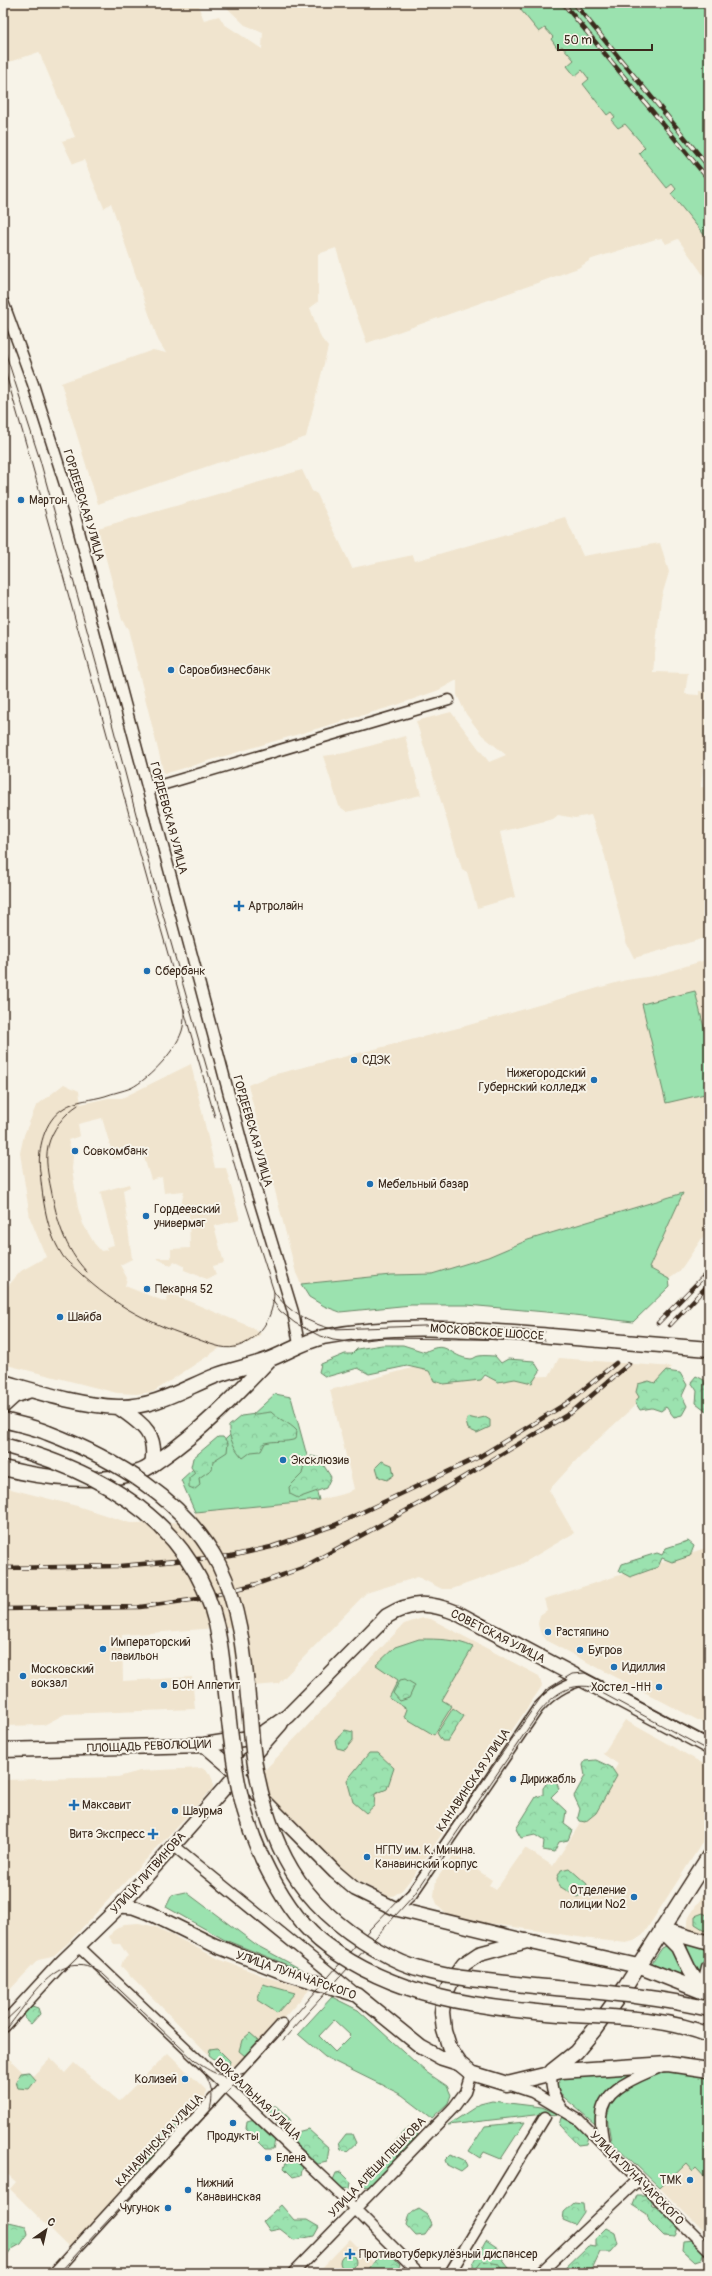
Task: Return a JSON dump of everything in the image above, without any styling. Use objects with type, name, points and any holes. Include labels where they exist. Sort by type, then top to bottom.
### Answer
[{"type":"main road","name":"МОСКОВСКОЕ ШОССЕ","points":[[3,1382],[66,1398],[118,1407],[152,1403],[177,1394],[216,1376],[270,1359],[298,1344],[346,1334],[399,1328],[454,1328],[709,1349]]},
{"type":"main road","name":"МОСКОВСКОЕ ШОССЕ","points":[[7,1469],[63,1477],[98,1478],[139,1472],[152,1465],[176,1448],[234,1397],[270,1359]]},
{"type":"main road","points":[[3,1406],[14,1396],[31,1390]]},
{"type":"main road","points":[[118,1407],[142,1425],[152,1438],[154,1452],[152,1465]]},
{"type":"main road","points":[[3,1420],[46,1432],[71,1443],[136,1478],[159,1494],[184,1517],[218,1562],[228,1587],[238,1621],[244,1652],[256,1768],[267,1812],[283,1858],[300,1884],[325,1913],[351,1934],[390,1957],[419,1970],[463,1978],[653,1997],[709,2010]]},
{"type":"main road","points":[[3,1445],[41,1456],[99,1481],[126,1496],[145,1511],[167,1532],[186,1556],[201,1581],[220,1641],[238,1787],[255,1847],[279,1891],[297,1917],[324,1945],[357,1966],[424,1994],[472,2004],[559,2014],[646,2019],[673,2024],[709,2035]]},
{"type":"main road","points":[[3,1457],[7,1469]]},
{"type":"main road","name":"СОВЕТСКАЯ УЛИЦА","points":[[288,1716],[387,1616],[401,1608],[430,1604],[457,1613],[709,1747]]},
{"type":"main road","name":"ПЛОЩАДЬ РЕВОЛЮЦИИ","points":[[3,1750],[204,1746],[249,1738],[265,1732],[288,1716]]},
{"type":"main road","points":[[552,2071],[576,2052],[595,2029],[638,1966],[709,1856]]},
{"type":"main road","points":[[661,1930],[709,1943]]},
{"type":"main road","points":[[661,1930],[678,1947],[689,1970],[706,1993]]},
{"type":"main road","points":[[706,1993],[638,1966],[527,1941],[478,1954],[464,1964],[452,1980],[444,1997],[442,2012],[444,2030],[450,2049],[466,2068],[506,2084],[528,2080],[552,2071],[668,2064],[709,2070]]},
{"type":"main road","points":[[706,1993],[709,1968]]},
{"type":"street","name":"ГОРДЕЕВСКАЯ УЛИЦА","points":[[3,302],[33,384],[75,516],[243,1147],[293,1312],[298,1344]]},
{"type":"street","points":[[148,789],[449,700]]},
{"type":"street","name":"КАНАВИНСКАЯ УЛИЦА","points":[[396,1909],[412,1894],[538,1708],[550,1695],[564,1686],[584,1680]]},
{"type":"street","name":"УЛИЦА ЛИТВИНОВА","points":[[3,2026],[78,1946],[120,1906],[288,1716]]},
{"type":"street","points":[[204,1746],[238,1774],[335,1872],[355,1889],[396,1909],[527,1941]]},
{"type":"street","points":[[174,1845],[357,1994]]},
{"type":"street","name":"УЛИЦА ЛУНАЧАРСКОГО","points":[[120,1906],[133,1907],[149,1913],[214,1945],[275,1969],[357,1994],[421,2047],[441,2058],[466,2068]]},
{"type":"street","name":"ВОКЗАЛЬНАЯ УЛИЦА","points":[[78,1946],[355,2208],[419,2273]]},
{"type":"street","name":"КАНАВИНСКАЯ УЛИЦА","points":[[54,2273],[226,2087],[282,2024]]},
{"type":"street","points":[[604,2145],[601,2116],[605,2102],[616,2090],[628,2082],[668,2064]]},
{"type":"street","name":"УЛИЦА АЛЁШИ ПЕШКОВА","points":[[293,2273],[454,2107],[465,2092],[466,2068]]},
{"type":"street","name":"УЛИЦА ЛУНАЧАРСКОГО","points":[[552,2071],[550,2086],[554,2097],[562,2109]]},
{"type":"street","name":"УЛИЦА ЛУНАЧАРСКОГО","points":[[506,2084],[532,2092],[579,2120],[709,2250]]},
{"type":"street","points":[[450,2273],[546,2117]]},
{"type":"street","points":[[540,2273],[639,2179]]},
{"type":"shaded area","points":[[3,3],[199,3],[200,11],[204,20],[219,16],[224,24],[262,49],[263,32],[245,25],[222,3],[521,3],[524,7],[521,9],[539,31],[545,28],[553,37],[559,48],[562,46],[575,60],[575,76],[582,70],[590,79],[583,84],[608,115],[611,111],[615,117],[611,120],[618,128],[625,124],[645,147],[639,153],[667,188],[672,184],[676,189],[671,194],[709,241],[709,283],[678,239],[666,244],[662,238],[656,239],[592,259],[578,268],[367,343],[352,302],[336,248],[318,254],[318,302],[310,308],[321,338],[328,347],[306,437],[263,452],[217,463],[98,504],[61,383],[153,350],[166,353],[158,340],[111,203],[104,208],[84,160],[73,164],[62,141],[75,137],[39,52],[3,64]]},
{"type":"shaded area","points":[[302,470],[312,491],[317,494],[352,568],[413,555],[415,561],[565,517],[583,556],[660,543],[669,572],[661,599],[653,672],[688,673],[685,694],[699,695],[699,691],[709,692],[709,713],[701,787],[709,788],[709,937],[634,958],[626,942],[605,856],[591,815],[575,818],[558,815],[553,819],[500,832],[515,897],[477,908],[467,872],[462,869],[416,721],[451,712],[489,762],[506,755],[482,735],[466,714],[457,695],[457,680],[439,690],[397,705],[164,774],[128,629],[122,620],[98,528]]},
{"type":"shaded area","points":[[405,736],[421,795],[347,812],[339,806],[323,756],[345,753]]},
{"type":"shaded area","points":[[709,959],[709,1228],[679,1272],[669,1279],[649,1268],[682,1193],[528,1240],[488,1257],[432,1274],[391,1275],[301,1284],[296,1273],[248,1085],[272,1075],[462,1027],[626,980],[653,976]]},
{"type":"shaded area","points":[[191,1064],[215,1168],[226,1168],[240,1220],[214,1226],[224,1263],[213,1266],[216,1275],[207,1279],[184,1270],[184,1266],[174,1261],[171,1266],[156,1258],[171,1258],[171,1249],[190,1248],[189,1214],[179,1214],[184,1191],[164,1193],[162,1177],[151,1180],[142,1151],[114,1159],[102,1118],[78,1124],[80,1136],[68,1140],[73,1156],[72,1169],[78,1208],[83,1224],[94,1243],[101,1251],[107,1250],[106,1247],[114,1245],[100,1192],[129,1184],[130,1187],[123,1190],[132,1259],[120,1265],[127,1278],[125,1286],[166,1302],[169,1293],[251,1327],[261,1334],[250,1342],[235,1348],[220,1348],[153,1392],[136,1394],[117,1393],[3,1364],[3,1301],[8,1286],[21,1271],[46,1257],[30,1218],[20,1153],[24,1135],[36,1106],[64,1084],[79,1091],[81,1104],[108,1098],[122,1098]]},
{"type":"shaded area","points":[[559,1358],[672,1367],[643,1398],[581,1455],[549,1490],[574,1533],[520,1565],[452,1589],[442,1589],[418,1577],[366,1593],[278,1684],[238,1687],[231,1627],[122,1635],[123,1681],[192,1677],[195,1709],[65,1714],[44,1725],[3,1726],[3,1487],[77,1506],[130,1523],[195,1522],[195,1512],[319,1500],[347,1493],[354,1489],[330,1390],[431,1363],[436,1380],[549,1376]]},
{"type":"shaded area","points":[[709,1547],[709,1726],[547,1641],[540,1632],[538,1624],[540,1615],[547,1610],[544,1599]]},
{"type":"shaded area","points":[[423,1618],[431,1619],[539,1676],[542,1686],[414,1875],[402,1890],[393,1896],[388,1896],[360,1882],[339,1867],[267,1794],[261,1778],[264,1771],[404,1624]]},
{"type":"shaded area","points":[[625,1720],[709,1767],[709,1832],[643,1935],[634,1941],[626,1943],[450,1917],[437,1904],[434,1896],[436,1880],[457,1850],[457,1856],[492,1880],[489,1885],[496,1890],[525,1848],[553,1866],[618,1764],[603,1754]]},
{"type":"shaded area","points":[[202,1768],[210,1774],[213,1781],[213,1788],[68,1943],[52,1957],[38,1960],[3,1997],[3,1780],[118,1777],[140,1771]]},
{"type":"shaded area","points":[[709,1886],[709,1936],[685,1932],[689,1917]]},
{"type":"shaded area","points":[[139,1923],[156,1927],[221,1960],[266,1977],[310,1989],[243,2063],[225,2069],[219,2065],[121,1966],[123,1960],[128,1956],[120,1944],[114,1944],[109,1937],[113,1931],[124,1924]]},
{"type":"shaded area","points":[[3,2053],[30,2079],[50,2058],[65,2073],[74,2063],[119,2101],[168,2053],[206,2090],[205,2101],[70,2248],[10,2189],[16,2182],[3,2170]]},
{"type":"shaded area","points":[[686,2163],[696,2168],[709,2182],[709,2237],[660,2188]]},
{"type":"shaded area","name":"Противотуберкулёзный диспансер","points":[[350,2239],[384,2273],[317,2273]]},
{"type":"green space","points":[[521,3],[709,3],[709,80],[705,84],[709,90],[709,241],[671,194],[676,189],[672,184],[667,188],[639,153],[645,147],[625,124],[618,128],[611,120],[615,117],[611,112],[607,115],[583,84],[589,79],[582,70],[575,76],[567,66],[574,60],[562,46],[558,49],[551,39],[553,37],[545,28],[539,32],[520,9],[524,7]]},
{"type":"green space","points":[[695,991],[709,1048],[709,1093],[666,1103],[642,1004]]},
{"type":"green space","points":[[683,1193],[649,1268],[669,1279],[670,1286],[633,1322],[557,1313],[467,1305],[411,1305],[340,1312],[324,1306],[309,1297],[301,1284],[391,1275],[432,1274],[488,1257],[528,1240]]},
{"type":"green space","points":[[382,1345],[403,1345],[425,1352],[439,1347],[463,1358],[473,1359],[478,1356],[495,1356],[501,1363],[508,1359],[534,1361],[540,1371],[532,1383],[515,1379],[498,1382],[485,1375],[481,1380],[444,1384],[434,1381],[429,1371],[407,1366],[369,1374],[358,1368],[326,1377],[319,1372],[321,1364],[345,1354],[352,1354],[357,1349]]},
{"type":"green space","points":[[666,1371],[680,1373],[687,1385],[682,1396],[687,1406],[682,1415],[674,1417],[666,1407],[661,1411],[652,1408],[640,1410],[635,1402],[639,1397],[636,1392],[638,1384],[649,1381],[655,1383]]},
{"type":"green space","points":[[696,1376],[704,1380],[705,1385],[709,1385],[709,1413],[696,1403],[697,1391],[691,1382]]},
{"type":"green space","points":[[275,1394],[291,1397],[319,1500],[195,1512],[181,1480]]},
{"type":"green space","points":[[271,1412],[291,1425],[297,1431],[296,1439],[265,1443],[261,1451],[251,1452],[243,1458],[233,1443],[229,1426],[241,1416]]},
{"type":"green space","points":[[468,1417],[476,1419],[485,1417],[490,1420],[490,1427],[477,1433],[468,1429],[466,1422]]},
{"type":"green space","points":[[218,1437],[223,1437],[228,1443],[227,1452],[213,1461],[212,1469],[199,1478],[200,1485],[194,1490],[189,1488],[189,1478],[195,1473],[191,1467],[193,1458]]},
{"type":"green space","points":[[311,1456],[319,1458],[331,1477],[326,1488],[298,1498],[290,1494],[289,1487],[302,1474],[304,1464]]},
{"type":"green space","points":[[382,1461],[392,1465],[394,1475],[387,1480],[379,1477],[376,1467]]},
{"type":"green space","points":[[688,1541],[694,1546],[690,1556],[672,1562],[662,1558],[658,1567],[630,1577],[619,1571],[622,1564],[657,1553],[662,1555],[666,1548]]},
{"type":"green space","points":[[419,1639],[440,1639],[466,1644],[473,1647],[442,1700],[452,1706],[434,1735],[404,1717],[407,1709],[389,1698],[398,1680],[376,1665],[395,1647]]},
{"type":"green space","points":[[405,1679],[415,1685],[409,1698],[400,1701],[393,1693],[400,1680]]},
{"type":"green space","points":[[453,1708],[464,1716],[448,1741],[442,1741],[437,1733]]},
{"type":"green space","points":[[345,1730],[353,1732],[353,1740],[345,1750],[337,1748],[335,1741]]},
{"type":"green space","points":[[369,1753],[378,1753],[394,1768],[387,1789],[375,1794],[374,1806],[366,1813],[353,1802],[347,1780]]},
{"type":"green space","points":[[596,1760],[611,1767],[617,1776],[596,1813],[585,1822],[580,1821],[578,1817],[580,1809],[574,1796],[585,1776],[583,1765],[585,1761]]},
{"type":"green space","points":[[549,1780],[556,1781],[559,1789],[551,1797],[566,1811],[564,1824],[572,1830],[568,1840],[559,1842],[554,1852],[543,1850],[544,1841],[535,1835],[521,1838],[516,1829],[536,1797],[543,1795],[543,1788]]},
{"type":"green space","points":[[569,1868],[587,1884],[585,1893],[577,1897],[559,1886],[557,1878],[561,1870]]},
{"type":"green space","points":[[186,1892],[258,1946],[308,1973],[225,1940],[166,1907],[172,1895]]},
{"type":"green space","points":[[703,1913],[709,1916],[709,1930],[706,1931],[695,1924],[695,1916]]},
{"type":"green space","points":[[686,1942],[709,1947],[709,1954],[704,1960],[700,1975],[690,1958]]},
{"type":"green space","points":[[668,1945],[673,1947],[684,1972],[683,1976],[655,1969],[652,1963],[662,1948]]},
{"type":"green space","points":[[263,1984],[295,1993],[277,2013],[257,2000]]},
{"type":"green space","points":[[332,1997],[358,2010],[426,2072],[447,2086],[451,2095],[448,2103],[432,2118],[402,2095],[325,2057],[298,2034]],"holes":[[[334,2020],[351,2036],[335,2052],[319,2036]]]},
{"type":"green space","points":[[32,2006],[38,2008],[40,2014],[31,2024],[25,2019],[24,2013]]},
{"type":"green space","points":[[250,2033],[258,2040],[254,2054],[245,2056],[239,2051],[242,2040]]},
{"type":"green space","points":[[217,2048],[230,2061],[229,2066],[223,2066],[209,2055],[210,2049]]},
{"type":"green space","points":[[639,2069],[614,2084],[603,2096],[596,2113],[595,2124],[559,2093],[556,2087],[561,2079]]},
{"type":"green space","points":[[673,2069],[709,2078],[709,2182],[696,2168],[693,2171],[686,2163],[660,2188],[611,2141],[607,2117],[611,2104],[619,2094],[634,2084]]},
{"type":"green space","points":[[29,2072],[36,2080],[29,2089],[18,2088],[16,2082],[21,2073]]},
{"type":"green space","points":[[492,2101],[542,2107],[560,2115],[544,2114],[448,2125],[480,2104]]},
{"type":"green space","points":[[271,2106],[276,2106],[290,2119],[288,2126],[281,2127],[269,2113]]},
{"type":"green space","points":[[566,2116],[588,2136],[586,2144],[578,2145],[559,2125],[561,2118]]},
{"type":"green space","points":[[254,2119],[275,2140],[273,2149],[266,2149],[246,2129],[247,2121]]},
{"type":"green space","points":[[525,2122],[501,2159],[484,2152],[480,2158],[469,2151],[485,2126]]},
{"type":"green space","points":[[169,2126],[178,2126],[178,2135],[142,2174],[134,2173],[133,2163]]},
{"type":"green space","points":[[409,2127],[417,2129],[418,2135],[369,2187],[362,2186],[360,2179]]},
{"type":"green space","points":[[308,2129],[329,2148],[327,2162],[318,2164],[294,2142],[297,2132]]},
{"type":"green space","points":[[346,2134],[352,2134],[356,2143],[347,2151],[341,2149],[339,2143]]},
{"type":"green space","points":[[451,2154],[464,2160],[467,2167],[461,2172],[447,2165],[445,2160]]},
{"type":"green space","points":[[296,2158],[303,2166],[301,2175],[293,2177],[284,2168],[287,2160]]},
{"type":"green space","points":[[341,2172],[351,2182],[350,2188],[342,2189],[333,2180],[336,2173]]},
{"type":"green space","points":[[637,2195],[649,2195],[652,2205],[661,2207],[680,2224],[676,2237],[664,2236],[649,2221],[647,2214],[633,2205]]},
{"type":"green space","points":[[574,2203],[583,2204],[584,2212],[575,2225],[563,2220],[564,2212]]},
{"type":"green space","points":[[281,2205],[294,2220],[307,2220],[319,2227],[314,2236],[294,2240],[280,2229],[270,2231],[263,2221]]},
{"type":"green space","points":[[419,2209],[428,2215],[432,2225],[425,2235],[416,2236],[406,2225],[409,2214]]},
{"type":"green space","points":[[9,2222],[26,2226],[28,2234],[21,2244],[12,2249],[3,2262],[3,2235]]},
{"type":"green space","points":[[606,2228],[615,2233],[618,2244],[611,2252],[600,2252],[593,2267],[587,2273],[560,2273],[588,2246],[596,2247],[596,2238]]},
{"type":"green space","points":[[693,2240],[704,2252],[701,2260],[695,2262],[682,2250],[683,2241]]},
{"type":"green space","points":[[486,2241],[501,2251],[501,2258],[513,2273],[473,2273],[473,2264]]},
{"type":"green space","points":[[388,2252],[400,2264],[396,2272],[374,2273],[369,2269],[380,2254]]},
{"type":"green space","points":[[345,2254],[351,2254],[356,2259],[354,2268],[351,2270],[345,2270],[340,2265],[340,2259]]},
{"type":"green space","points":[[482,2261],[499,2264],[505,2273],[477,2273],[476,2269]]},
{"type":"tram line","points":[[3,345],[40,460],[98,670],[157,894],[244,1198],[274,1292],[271,1310],[264,1326],[252,1339],[244,1344],[230,1348],[211,1344],[150,1321],[120,1305],[93,1285],[67,1261],[56,1244],[46,1214],[42,1193],[39,1163],[41,1145],[43,1136],[51,1120],[57,1113],[69,1105],[131,1088],[146,1078],[170,1053],[176,1044],[183,1027],[184,1009]]},
{"type":"tram line","points":[[3,364],[215,1117]]},
{"type":"tram line","points":[[78,1105],[63,1118],[52,1134],[47,1151],[47,1162],[53,1200],[59,1223],[67,1243],[79,1263],[87,1272]]},
{"type":"tram line","points":[[274,1292],[292,1311],[315,1324],[332,1329],[453,1325],[709,1345]]},
{"type":"tram line","points":[[272,1300],[280,1311],[295,1323],[318,1335],[333,1340],[349,1342],[382,1338],[551,1340],[709,1353]]},
{"type":"tram line","points":[[59,2273],[246,2072],[369,1930],[406,1892],[546,1690],[572,1674],[585,1673],[709,1739]]},
{"type":"tram line","points":[[283,2040],[414,1895],[540,1711],[556,1695],[575,1687],[591,1687],[709,1751]]},
{"type":"tram line","points":[[3,2033],[34,1993],[58,1971],[71,1966],[86,1966],[103,1974],[195,2061],[212,2072],[224,2076],[244,2073]]},
{"type":"tram line","points":[[3,2023],[19,2008]]},
{"type":"tram line","points":[[200,2067],[211,2087],[212,2097],[210,2109]]},
{"type":"railway","points":[[563,3],[709,180]]},
{"type":"railway","points":[[574,3],[709,167]]},
{"type":"railway","points":[[658,1323],[709,1271]]},
{"type":"railway","points":[[670,1325],[709,1284]]},
{"type":"railway","points":[[3,1568],[120,1566],[231,1556],[271,1547],[335,1525],[479,1457],[567,1403],[616,1363]]},
{"type":"railway","points":[[3,1609],[140,1607],[198,1599],[257,1584],[302,1568],[422,1502],[572,1412],[629,1364]]},
{"type":"place","name":"Мартон","points":[[21,500]]},
{"type":"place","name":"Саровбизнесбанк","points":[[171,670]]},
{"type":"place","name":"Артролайн","points":[[239,906]]},
{"type":"place","name":"Сбербанк","points":[[147,971]]},
{"type":"place","name":"СДЭК","points":[[354,1060]]},
{"type":"place","name":"Нижегородский Губернский колледж","points":[[594,1080]]},
{"type":"place","name":"Совкомбанк","points":[[75,1151]]},
{"type":"place","name":"Мебельный базар","points":[[370,1184]]},
{"type":"place","name":"Гордеевский универмаг","points":[[146,1216]]},
{"type":"place","name":"Пекарня 52","points":[[147,1289]]},
{"type":"place","name":"Шайба","points":[[60,1317]]},
{"type":"place","name":"Эксклюзив","points":[[283,1460]]},
{"type":"place","name":"Растяпино","points":[[548,1632]]},
{"type":"place","name":"Императорский павильон","points":[[103,1649]]},
{"type":"place","name":"Бугров","points":[[580,1650]]},
{"type":"place","name":"Идиллия","points":[[614,1667]]},
{"type":"place","name":"Московский вокзал","points":[[23,1676]]},
{"type":"place","name":"БОН Аппетит","points":[[164,1685]]},
{"type":"place","name":"Хостел -НН","points":[[659,1687]]},
{"type":"place","name":"Дирижабль","points":[[513,1779]]},
{"type":"place","name":"Максавит","points":[[74,1805]]},
{"type":"place","name":"Шаурма","points":[[175,1811]]},
{"type":"place","name":"Вита Экспресс","points":[[153,1834]]},
{"type":"place","name":"НГПУ им. К. Минина. Канавинский корпус","points":[[367,1857]]},
{"type":"place","name":"Отделение полиции №2","points":[[634,1897]]},
{"type":"place","name":"Колизей","points":[[185,2079]]},
{"type":"place","name":"Продукты","points":[[233,2123]]},
{"type":"place","name":"Елена","points":[[268,2158]]},
{"type":"place","name":"ТМК","points":[[690,2180]]},
{"type":"place","name":"Нижний Канавинская","points":[[188,2190]]},
{"type":"place","name":"Чугунок","points":[[168,2208]]},
{"type":"place","name":"Противотуберкулёзный диспансер","points":[[350,2254]]}]
